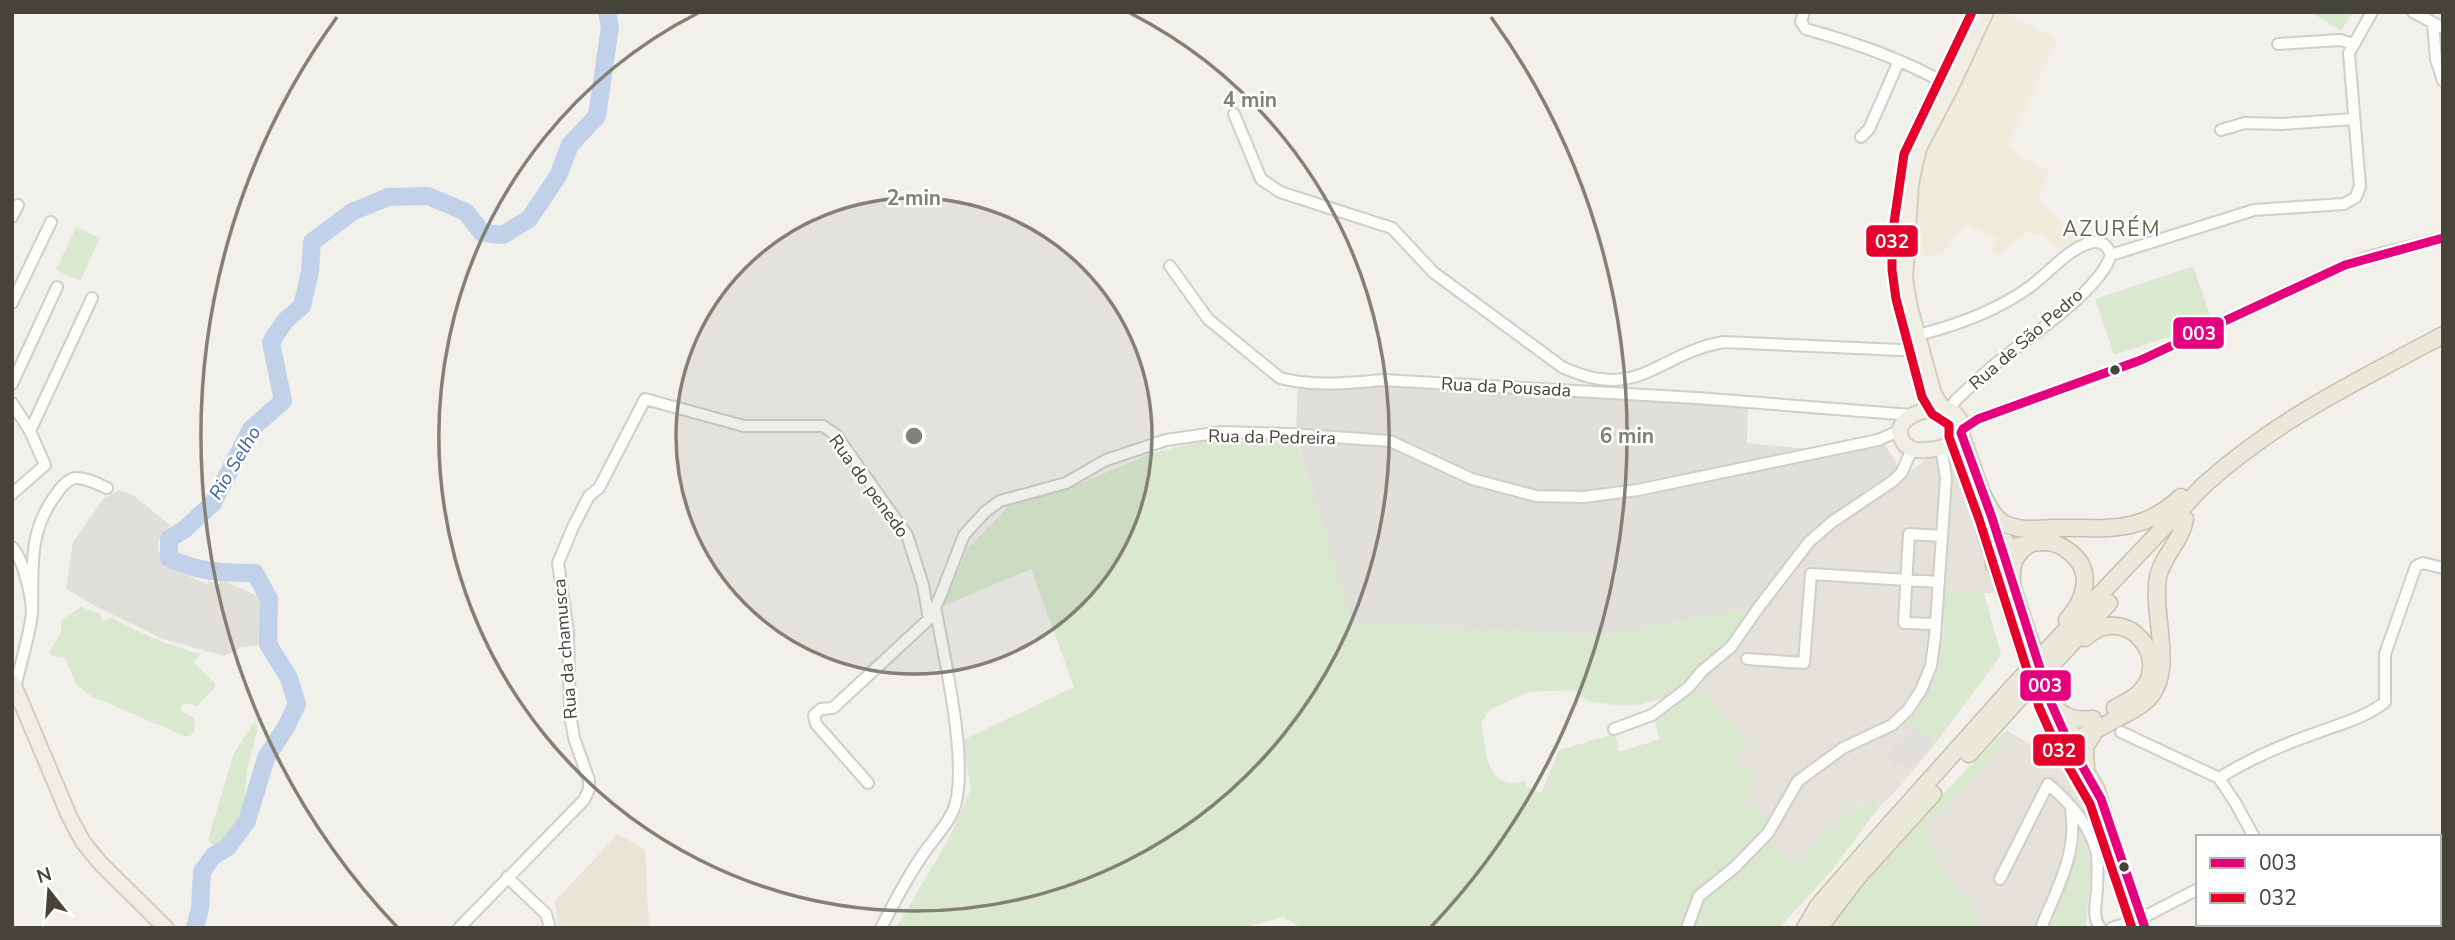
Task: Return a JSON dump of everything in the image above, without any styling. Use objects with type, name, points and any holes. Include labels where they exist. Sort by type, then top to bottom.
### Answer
[{"type":"highway","points":[[2055,652],[2203,486],[2225,466],[2261,438],[2312,405],[2443,335]]},
{"type":"highway","points":[[1805,928],[1818,906],[1866,850],[2055,652],[2232,474],[2293,428],[2443,347]]},
{"type":"highway","points":[[1981,503],[2007,525],[2041,529],[2133,526],[2156,516],[2176,502],[2213,468],[2225,466]]},
{"type":"highway","points":[[1981,503],[1994,543],[2000,547],[2010,550],[2046,542],[2062,547],[2076,558],[2084,570],[2085,587],[2082,597],[2053,636],[2055,652]]},
{"type":"highway","points":[[2052,703],[2063,716],[2095,724],[2141,705],[2154,691],[2161,672],[2156,599],[2158,576],[2169,549],[2184,531],[2185,519]]},
{"type":"highway","points":[[1994,565],[2000,547],[2008,541],[2041,529]]},
{"type":"highway","points":[[2012,583],[2011,573],[2015,558],[2030,544]]},
{"type":"highway","points":[[2037,694],[2044,701],[2059,734],[2067,739],[2076,739],[2144,687],[2151,666],[2148,649],[2135,633],[2123,626],[2098,627],[2068,654],[2055,652]]},
{"type":"highway","points":[[1819,928],[1857,878],[2013,696]]},
{"type":"highway","points":[[2086,771],[2085,747],[2095,724]]},
{"type":"highway","points":[[2067,739],[2066,752],[2070,762]]},
{"type":"main road","points":[[1986,12],[1919,148],[1911,183],[1905,279],[1922,351],[1981,503],[1994,565],[2037,694],[2052,733],[2090,791],[2108,826]]},
{"type":"main road","points":[[1908,429],[1950,423]]},
{"type":"main road","points":[[1908,429],[1950,423]]},
{"type":"main road","points":[[2000,547],[2052,703],[2067,739],[2101,799],[2108,826]]},
{"type":"main road","points":[[14,685],[70,818],[83,842],[101,864],[166,928]]},
{"type":"street","points":[[1804,12],[1801,22],[1806,29],[1848,40],[1951,87]]},
{"type":"street","points":[[1917,335],[1997,309],[2078,248],[2089,243],[2102,242],[2112,255],[2254,210],[2344,204],[2356,197],[2360,186],[2349,53],[2372,12]]},
{"type":"street","points":[[2413,12],[2438,25],[2436,59],[2443,80]]},
{"type":"street","points":[[2278,44],[2340,40],[2353,44]]},
{"type":"street","points":[[1861,137],[1869,129],[1899,61]]},
{"type":"street","points":[[1234,114],[1261,179],[1280,192],[1392,228],[1433,272],[1562,367],[1586,378],[1630,379],[1709,344],[1723,341],[1922,351]]},
{"type":"street","points":[[2221,130],[2245,123],[2281,124],[2354,118]]},
{"type":"street","points":[[12,217],[18,205]]},
{"type":"street","points":[[12,303],[51,222]]},
{"type":"street","points":[[1687,928],[1699,896],[1735,867],[1768,833],[1798,781],[1843,748],[1892,725],[1908,710],[1931,666],[1950,423],[1978,419],[2141,360],[2346,265],[2443,238]]},
{"type":"street","name":"Rua de São Pedro","points":[[1950,423],[1955,401],[2002,359],[2049,325],[2090,285],[2109,263],[2112,255]]},
{"type":"street","name":"Rua da Pousada","points":[[1171,266],[1208,319],[1280,378],[1293,382],[1337,384],[1382,380],[1889,411],[1908,429]]},
{"type":"street","points":[[12,384],[57,287]]},
{"type":"street","points":[[30,431],[92,298]]},
{"type":"street","name":"Rua do penedo","points":[[599,488],[645,399],[744,426],[823,426],[836,435],[906,535],[923,585],[929,619]]},
{"type":"street","points":[[12,403],[30,431],[45,465],[12,494]]},
{"type":"street","points":[[1614,729],[1652,715],[1689,687],[1702,671],[1731,647],[1809,541],[1902,472],[1908,429]]},
{"type":"street","name":"Rua da Pedreira","points":[[868,783],[816,724],[814,715],[821,709],[833,708],[929,619],[964,535],[985,512],[1000,501],[1066,483],[1106,460],[1166,440],[1222,432],[1390,441],[1472,479],[1536,496],[1584,497],[1638,490],[1878,440],[1908,429]]},
{"type":"street","points":[[14,685],[32,612],[34,541],[40,520],[62,486],[73,479],[80,478],[107,488]]},
{"type":"street","name":"Rua da chamusca","points":[[507,877],[584,800],[589,789],[570,714],[569,651],[558,563],[589,496],[599,488]]},
{"type":"street","points":[[1936,625],[1904,624],[1909,534],[1942,536]]},
{"type":"street","points":[[12,547],[18,553],[32,612]]},
{"type":"street","points":[[2218,778],[2243,763],[2373,712],[2385,702],[2385,654],[2416,566],[2423,563],[2443,568]]},
{"type":"street","points":[[1747,659],[1804,663],[1811,574],[1939,582]]},
{"type":"street","points":[[881,928],[919,860],[952,813],[958,795],[960,768],[954,716],[935,606]]},
{"type":"street","points":[[2121,732],[2218,778],[2253,835]]},
{"type":"street","points":[[2000,879],[2048,784],[2064,797],[2088,832],[2096,851],[2098,868],[2095,915],[2100,928]]},
{"type":"street","points":[[2041,928],[2072,850],[2074,830],[2071,807]]},
{"type":"street","points":[[2108,826],[2143,923]]},
{"type":"street","points":[[458,928],[507,877],[546,914],[551,928]]},
{"type":"street","points":[[2112,928],[2143,923],[2196,890]]},
{"type":"shaded area","points":[[1997,12],[2005,12],[2058,39],[2007,147],[2050,172],[2038,197],[2080,238],[2065,251],[2043,236],[2027,232],[1998,257],[1989,248],[1997,239],[1968,224],[1943,253],[1929,257],[1910,247],[1919,167]]},
{"type":"shaded area","points":[[1298,382],[1748,401],[1747,443],[1828,451],[1882,440],[1902,472],[1832,522],[1759,607],[1605,635],[1352,622],[1296,435]]},
{"type":"shaded area","points":[[1934,454],[1952,455],[1959,460],[1996,593],[1944,593],[1942,656],[1933,684],[1921,708],[1910,721],[1935,744],[1880,806],[1870,797],[1830,829],[1797,865],[1767,839],[1744,806],[1758,776],[1735,759],[1693,689],[1702,676],[1736,649],[1819,540]]},
{"type":"shaded area","points":[[119,490],[134,496],[170,525],[159,539],[158,550],[167,567],[207,584],[209,581],[218,585],[221,579],[264,599],[267,610],[263,645],[242,647],[224,656],[163,639],[66,589],[73,542],[104,498]]},
{"type":"shaded area","points":[[1916,727],[1933,742],[1911,768],[1903,762],[1896,766],[1886,755]]},
{"type":"shaded area","points":[[2010,732],[2053,759],[2076,784],[2092,812],[2044,928],[1980,928],[1977,911],[1953,883],[1924,833],[1924,827],[1981,773]]},
{"type":"shaded area","points":[[618,834],[645,850],[649,928],[558,928],[555,901]]},
{"type":"shaded area","points":[[2249,926],[2302,927],[2250,928]]},
{"type":"green space","points":[[2311,12],[2353,12],[2341,31]]},
{"type":"green space","points":[[76,227],[100,238],[80,281],[56,270]]},
{"type":"green space","points":[[2193,266],[2211,318],[2186,331],[2114,355],[2095,299]]},
{"type":"green space","points":[[1297,440],[1353,622],[1605,635],[1759,607],[1736,637],[1679,694],[1643,704],[1620,706],[1588,701],[1574,690],[1529,692],[1490,709],[1481,724],[1487,759],[1496,776],[1503,781],[1513,783],[1527,780],[1525,786],[1541,793],[1559,750],[1615,734],[1619,752],[1660,739],[1654,720],[1693,689],[1714,703],[1748,742],[1735,759],[1758,776],[1744,806],[1774,820],[1767,839],[1797,865],[1830,829],[1871,797],[1880,806],[1832,870],[1779,928],[1303,928],[1283,917],[1241,928],[896,928],[949,838],[971,789],[963,740],[1074,687],[1031,569],[943,606],[968,548],[1009,506],[1084,482],[1152,453],[1204,441]]},
{"type":"green space","points":[[1944,593],[1984,593],[2001,655],[1935,744],[1909,721],[1929,691],[1940,661]]},
{"type":"green space","points":[[81,607],[100,614],[102,621],[112,618],[155,639],[201,654],[193,662],[215,683],[215,688],[197,706],[184,703],[180,710],[195,719],[194,733],[187,737],[91,696],[76,684],[65,658],[51,656],[49,652],[61,633],[61,620]]},
{"type":"green space","points":[[254,722],[258,728],[247,770],[243,819],[232,835],[215,846],[208,840],[234,753]]},
{"type":"green space","points":[[2007,730],[2010,732],[1981,773],[1924,827],[1924,833],[1953,883],[1977,911],[1980,928],[1828,928],[1890,850]]},
{"type":"green space","points":[[2084,832],[2091,867],[2086,928],[2044,928]]},
{"type":"waterway","name":"Rio Selho","points":[[195,928],[200,908],[202,872],[213,856],[228,847],[247,821],[266,758],[297,704],[289,678],[268,644],[269,599],[255,573],[211,571],[179,563],[169,558],[169,539],[185,529],[213,503],[251,429],[283,401],[271,342],[285,321],[302,306],[310,272],[312,242],[352,212],[388,197],[428,196],[466,212],[482,233],[503,235],[529,219],[558,176],[570,145],[597,116],[610,27],[607,12]]},
{"type":"transit line","name":"032","points":[[1972,12],[1904,154],[1892,237],[1892,270],[1896,299],[1922,397],[1932,414],[1949,425],[1949,437],[1979,519],[2039,707],[2056,745],[2090,804],[2132,928]]},
{"type":"transit line","name":"003","points":[[2145,928],[2101,799],[2067,739],[2051,703],[1991,515],[1961,433],[1978,419],[2141,360],[2345,265],[2443,238]]},
{"type":"district","name":"AZURÉM","points":[[2112,229]]}]
